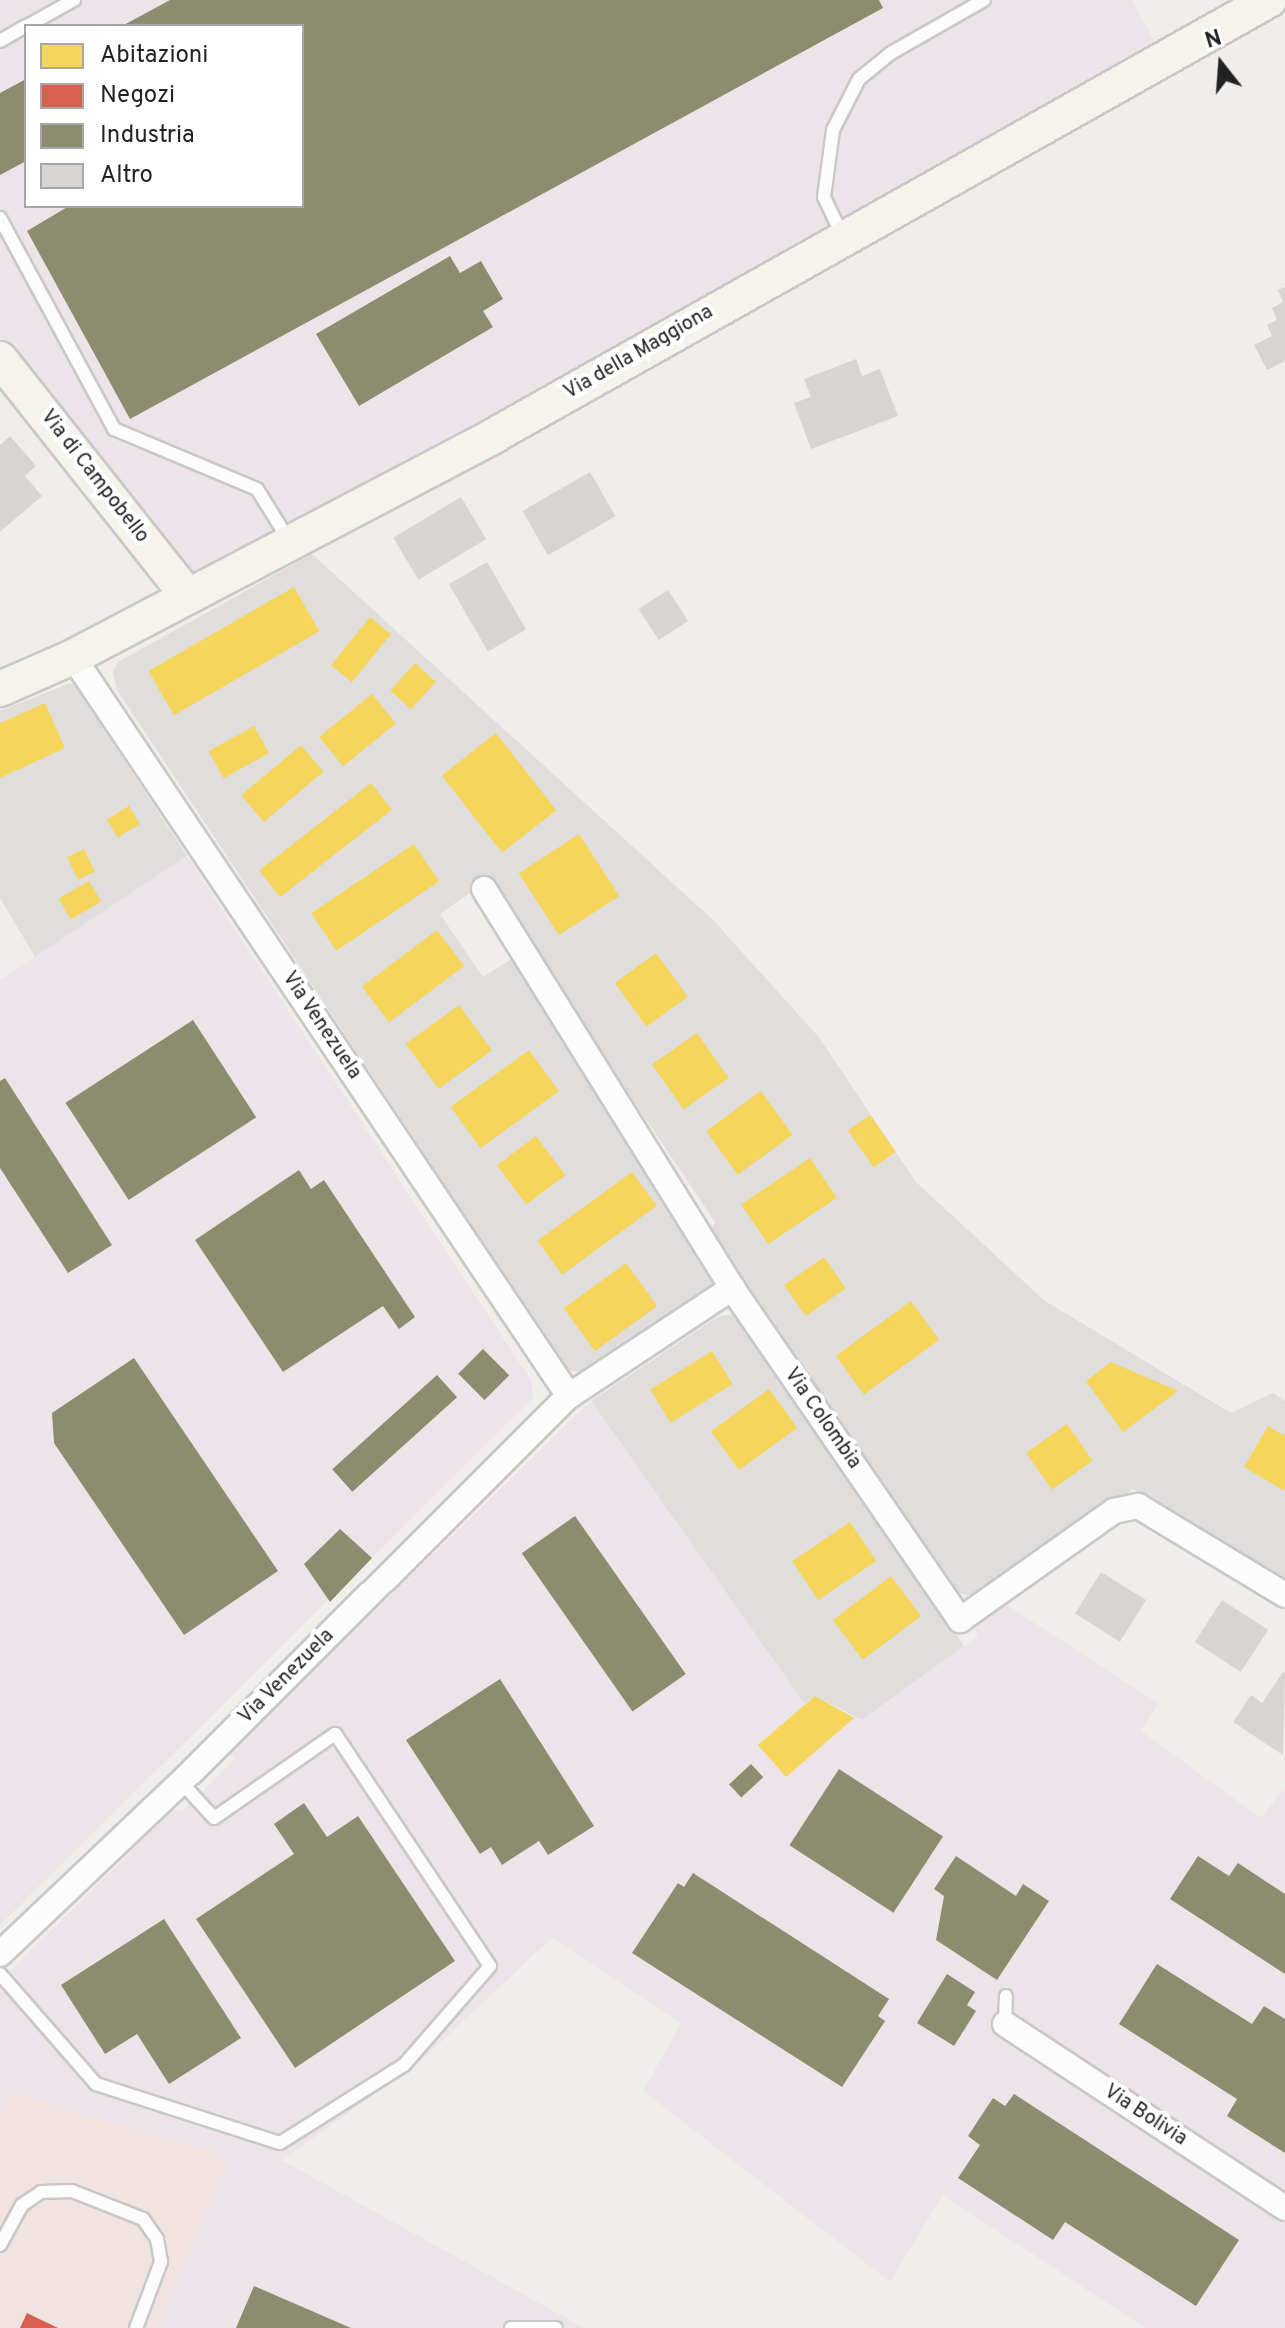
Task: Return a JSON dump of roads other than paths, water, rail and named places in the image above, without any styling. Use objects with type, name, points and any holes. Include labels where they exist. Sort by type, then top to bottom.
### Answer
[{"type":"street","name":"Via della Maggiona","points":[[0,689],[73,657],[495,435],[1269,0]]},
{"type":"street","name":"Via di Campobello","points":[[0,359],[188,596]]},
{"type":"street","name":"Via Venezuela","points":[[73,657],[569,1396]]},
{"type":"street","name":"Via Colombia","points":[[484,889],[732,1288],[960,1620],[1114,1511],[1138,1506],[1285,1595]]},
{"type":"street","name":"Via Venezuela","points":[[0,1954],[181,1782],[569,1396],[732,1288]]},
{"type":"street","name":"Via Bolivia","points":[[1005,2024],[1285,2208]]},
{"type":"lane","points":[[30,24],[74,0]]},
{"type":"lane","points":[[843,237],[824,197],[833,130],[859,79],[891,53],[984,0]]},
{"type":"lane","points":[[0,41],[24,27]]},
{"type":"lane","points":[[0,218],[114,429],[257,489],[290,542]]},
{"type":"lane","points":[[0,1974],[96,2084],[280,2143],[404,2065],[490,1966],[335,1734],[214,1818],[181,1782]]},
{"type":"lane","points":[[1005,2024],[1006,1996]]},
{"type":"lane","points":[[0,2245],[22,2205],[41,2192],[72,2191],[143,2219],[157,2239],[161,2262],[136,2328]]},
{"type":"lane","points":[[511,2328],[556,2328]]}]
